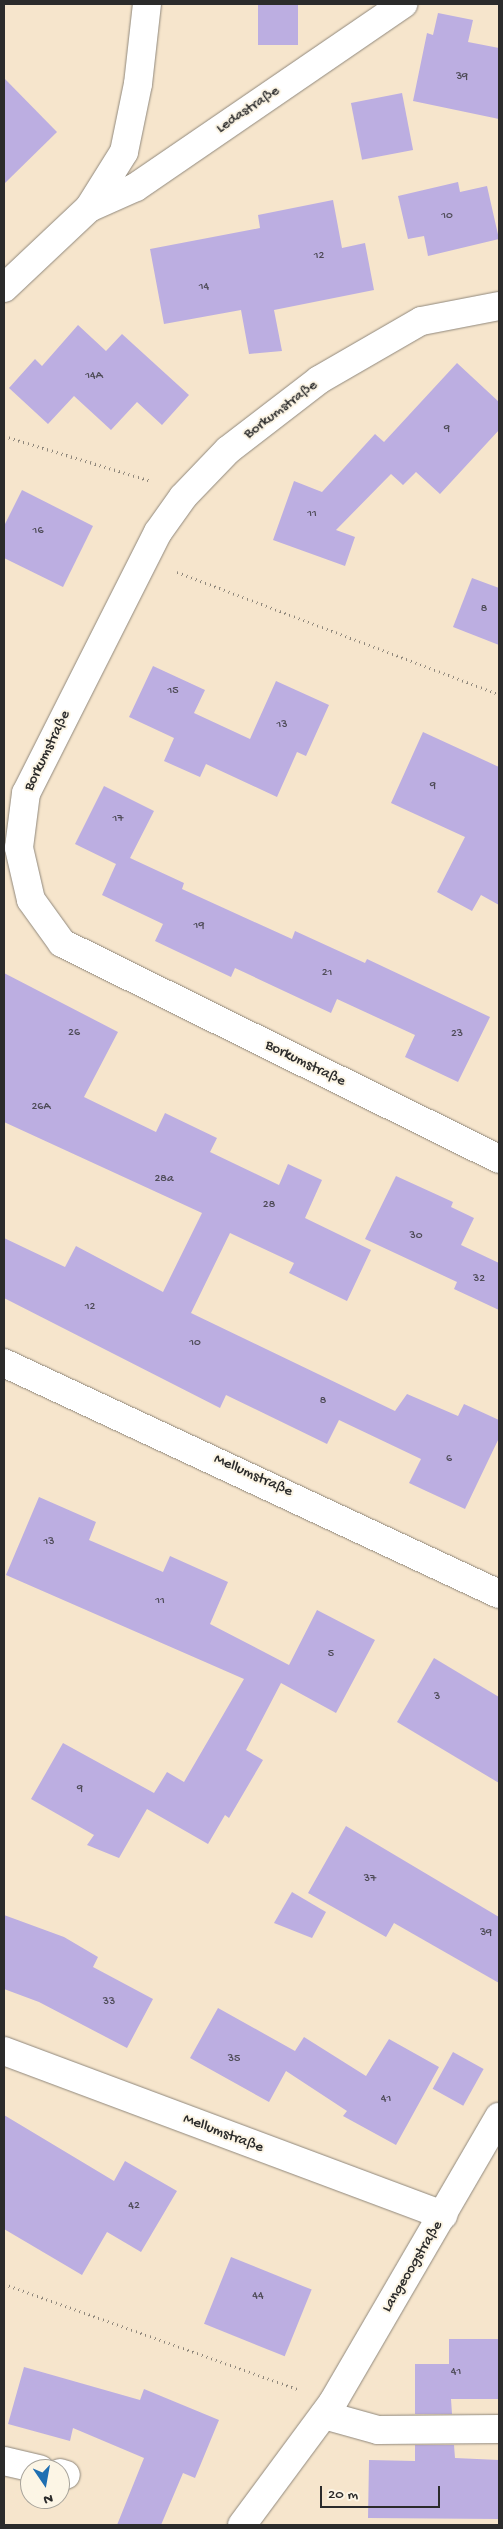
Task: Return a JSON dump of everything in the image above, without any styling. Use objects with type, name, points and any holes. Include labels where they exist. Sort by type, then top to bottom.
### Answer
[{"type":"street","name":"Ledastraße","points":[[4,288],[89,208],[124,152],[138,84],[147,4]]},
{"type":"street","name":"Ledastraße","points":[[89,208],[136,187],[403,4]]},
{"type":"street","name":"Borkumstraße","points":[[499,306],[421,321],[319,380],[228,450],[183,497],[146,560],[26,793],[19,848],[31,900],[62,943],[499,1159]]},
{"type":"street","name":"Mellumstraße","points":[[4,1363],[499,1594]]},
{"type":"street","name":"Mellumstraße","points":[[4,2051],[444,2215]]},
{"type":"street","name":"Langeoogstraße","points":[[242,2525],[328,2408],[444,2215],[499,2117]]},
{"type":"street","points":[[328,2408],[378,2430],[499,2429]]},
{"type":"street","points":[[4,2461],[20,2465]]},
{"type":"path","points":[[4,436],[136,473],[183,497]]},
{"type":"path","points":[[146,560],[499,694]]},
{"type":"path","points":[[4,2284],[328,2408]]},
{"type":"building","points":[[258,4],[298,4],[298,45],[258,45]]},
{"type":"building","points":[[438,13],[473,20],[468,42],[499,48],[499,119],[413,101],[427,33],[433,35]]},
{"type":"building","points":[[4,78],[57,132],[4,184]]},
{"type":"building","points":[[402,93],[413,150],[362,160],[351,103]]},
{"type":"building","points":[[458,182],[460,192],[487,186],[499,239],[428,256],[424,236],[408,239],[398,196]]},
{"type":"building","points":[[333,200],[342,248],[365,243],[374,290],[274,310],[282,351],[249,354],[241,310],[164,324],[150,249],[260,228],[258,215]]},
{"type":"building","points":[[78,325],[106,351],[122,334],[189,395],[162,425],[137,402],[111,430],[74,396],[48,424],[9,388],[35,359],[42,366]]},
{"type":"building","points":[[457,363],[499,402],[499,430],[440,494],[416,472],[403,485],[391,474],[336,530],[355,537],[345,566],[273,540],[294,481],[322,492],[375,434],[384,442]]},
{"type":"building","points":[[22,490],[93,526],[63,587],[4,558],[4,526]]},
{"type":"building","points":[[472,578],[499,588],[499,645],[453,627]]},
{"type":"building","points":[[153,666],[205,690],[194,713],[250,739],[276,681],[329,705],[306,756],[297,752],[277,797],[206,764],[200,777],[164,761],[174,738],[129,717]]},
{"type":"building","points":[[423,732],[499,767],[499,905],[481,895],[472,911],[437,892],[465,837],[391,803]]},
{"type":"building","points":[[104,786],[154,811],[130,858],[184,883],[182,889],[292,939],[295,931],[365,963],[367,959],[490,1017],[458,1082],[405,1057],[415,1035],[337,999],[331,1013],[235,968],[231,977],[155,941],[163,924],[102,895],[116,864],[75,844]]},
{"type":"building","points":[[4,973],[118,1032],[84,1097],[156,1132],[165,1113],[217,1138],[210,1152],[279,1185],[288,1164],[322,1180],[305,1218],[371,1250],[347,1301],[289,1273],[294,1263],[230,1233],[191,1313],[395,1411],[407,1394],[458,1416],[464,1404],[499,1420],[499,1438],[465,1509],[409,1483],[421,1459],[339,1420],[327,1444],[226,1395],[220,1408],[4,1298],[4,1238],[65,1267],[76,1246],[163,1292],[202,1213],[4,1122]]},
{"type":"building","points":[[396,1176],[453,1202],[451,1207],[474,1218],[461,1245],[499,1263],[499,1310],[454,1289],[457,1282],[365,1239]]},
{"type":"building","points":[[39,1497],[96,1522],[89,1540],[163,1572],[170,1556],[228,1582],[210,1624],[289,1665],[317,1610],[375,1640],[336,1713],[281,1683],[246,1750],[263,1760],[229,1818],[225,1815],[208,1844],[147,1809],[119,1858],[87,1845],[94,1835],[31,1799],[63,1743],[154,1793],[167,1772],[184,1782],[244,1679],[6,1575]]},
{"type":"building","points":[[434,1658],[499,1697],[499,1783],[397,1722]]},
{"type":"building","points":[[346,1826],[499,1917],[499,1983],[394,1923],[386,1937],[308,1893]]},
{"type":"building","points":[[292,1892],[326,1912],[312,1938],[274,1923]]},
{"type":"building","points":[[4,1915],[64,1937],[98,1957],[93,1967],[153,1999],[127,2048],[39,2002],[4,1989]]},
{"type":"building","points":[[218,2008],[295,2051],[304,2037],[366,2076],[389,2039],[439,2067],[396,2145],[343,2116],[347,2111],[286,2071],[269,2102],[190,2058]]},
{"type":"building","points":[[453,2052],[484,2069],[463,2106],[433,2089]]},
{"type":"building","points":[[4,2115],[114,2181],[125,2161],[177,2191],[141,2252],[107,2232],[82,2275],[4,2229]]},
{"type":"building","points":[[231,2257],[312,2290],[285,2356],[204,2324]]},
{"type":"building","points":[[449,2339],[499,2339],[499,2399],[451,2399],[452,2414],[415,2414],[415,2364],[449,2364]]},
{"type":"building","points":[[24,2367],[140,2400],[144,2389],[219,2420],[195,2478],[183,2473],[161,2525],[117,2525],[144,2458],[73,2428],[70,2441],[8,2424]]},
{"type":"building","points":[[415,2445],[454,2445],[455,2458],[499,2460],[499,2519],[368,2518],[369,2460],[415,2461]]}]
